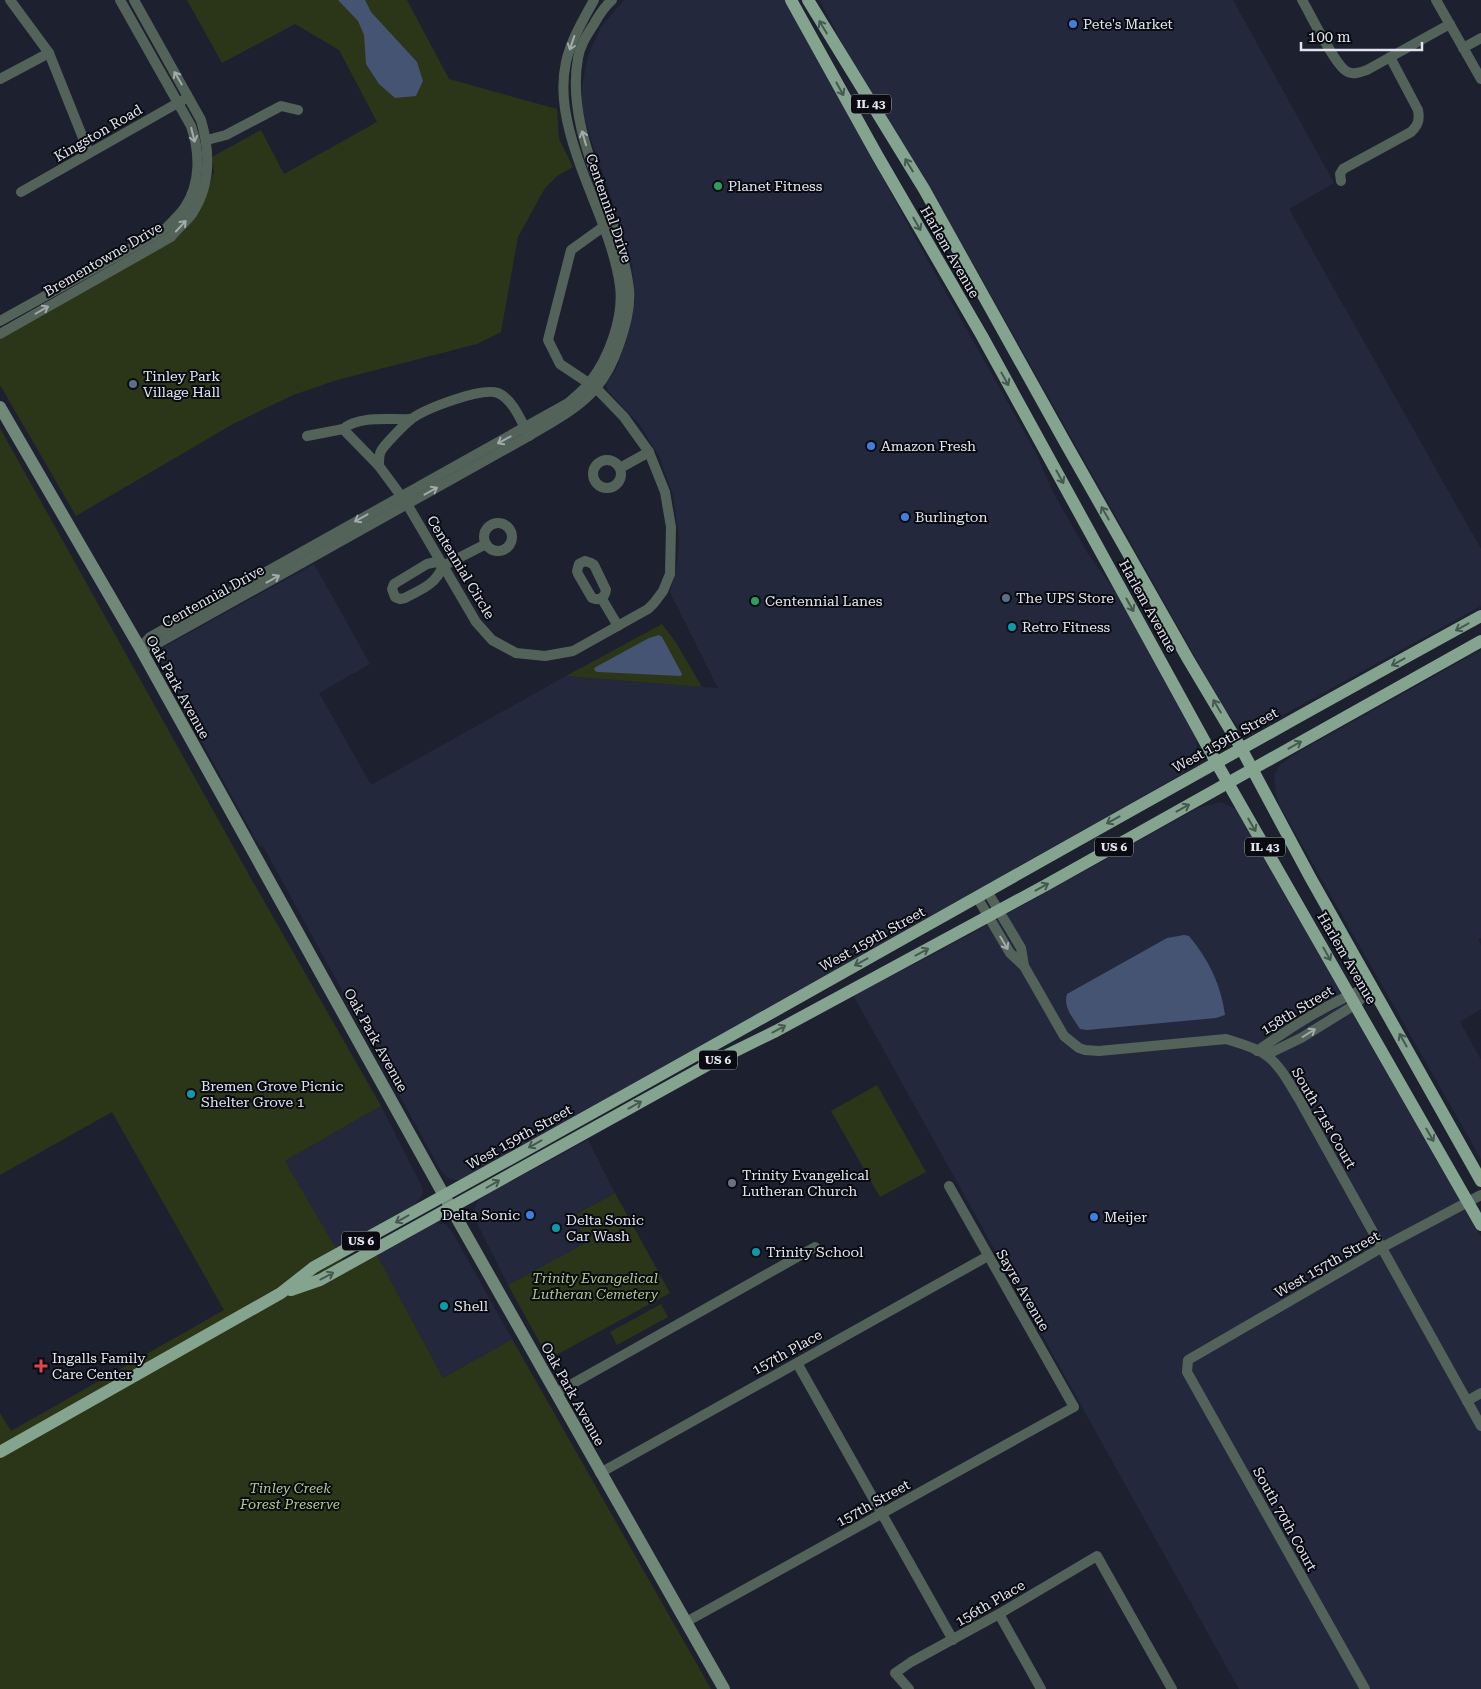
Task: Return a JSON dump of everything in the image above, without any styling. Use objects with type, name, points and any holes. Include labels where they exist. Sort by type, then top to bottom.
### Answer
[{"type":"main road","name":"Harlem Avenue","points":[[791,0],[881,162],[979,331],[1216,762],[1481,1225]]},
{"type":"main road","name":"Harlem Avenue","points":[[808,0],[924,189],[993,315],[1188,659],[1242,748],[1310,877],[1481,1181]]},
{"type":"main road","name":"West 159th Street","points":[[0,1452],[282,1293],[314,1267],[1216,762],[1481,616]]},
{"type":"main road","name":"West 159th Street","points":[[282,1293],[320,1280],[711,1063],[774,1032],[993,913],[1481,641]]},
{"type":"street","points":[[10,0],[49,53],[89,153]]},
{"type":"street","name":"Brementowne Drive","points":[[0,334],[146,247],[185,207],[194,188],[198,162],[194,136],[178,103],[120,0]]},
{"type":"street","name":"Brementowne Drive","points":[[0,321],[146,247],[171,237],[192,214],[201,195],[208,169],[207,140],[201,120],[134,0]]},
{"type":"street","points":[[594,0],[604,8]]},
{"type":"street","name":"Centennial Drive","points":[[593,386],[607,356],[620,305],[620,287],[612,248],[570,134],[565,112],[566,62],[576,33],[594,0]]},
{"type":"street","name":"Centennial Drive","points":[[140,648],[150,636],[527,432],[566,414],[614,362],[627,314],[629,290],[621,249],[583,136],[578,107],[578,58],[584,41],[604,8],[612,0]]},
{"type":"street","points":[[1302,0],[1338,64],[1348,72],[1358,73],[1367,70],[1450,24]]},
{"type":"street","points":[[1436,0],[1481,79]]},
{"type":"street","points":[[1463,48],[1481,38]]},
{"type":"street","points":[[0,79],[49,53]]},
{"type":"street","points":[[1341,181],[1340,174],[1344,169],[1411,132],[1420,118],[1418,110],[1390,57]]},
{"type":"street","name":"Kingston Road","points":[[21,192],[189,97]]},
{"type":"street","points":[[207,140],[226,135],[281,106],[298,110]]},
{"type":"street","name":"Centennial Circle","points":[[343,429],[379,466],[404,500],[468,611],[480,628],[492,640],[516,653],[545,656],[574,651],[648,609],[663,591],[670,574],[671,527],[665,492],[650,452],[624,418],[593,386],[560,364],[548,340],[571,250],[603,227]]},
{"type":"street","points":[[379,466],[381,451],[411,420],[434,407],[471,395],[490,392],[499,393],[507,399],[527,432]]},
{"type":"street","name":"Oak Park Avenue","points":[[0,407],[140,648],[451,1208],[724,1689]]},
{"type":"street","points":[[307,436],[343,429],[348,424],[370,420],[411,420]]},
{"type":"street","points":[[620,468],[650,452]]},
{"type":"street","points":[[443,566],[436,562],[427,564],[394,584],[392,592],[395,597],[405,598],[434,582],[443,566],[486,544]]},
{"type":"street","points":[[602,598],[618,626]]},
{"type":"street","name":"South 71st Court","points":[[982,894],[993,913],[1010,953],[1024,966],[1059,1028],[1069,1041],[1079,1048],[1098,1051],[1226,1039],[1261,1053],[1279,1068],[1299,1099],[1481,1426]]},
{"type":"street","name":"158th Street","points":[[1261,1053],[1294,1026],[1353,999],[1372,986]]},
{"type":"street","name":"Sayre Avenue","points":[[950,1186],[1074,1407]]},
{"type":"street","name":"West 157th Street","points":[[1188,1360],[1381,1248],[1481,1195]]},
{"type":"street","points":[[556,1392],[815,1247]]},
{"type":"street","name":"157th Place","points":[[600,1473],[988,1256]]},
{"type":"street","name":"South 70th Court","points":[[1188,1360],[1187,1372],[1365,1689]]},
{"type":"street","points":[[797,1362],[953,1640]]},
{"type":"street","points":[[1467,1401],[1481,1393]]},
{"type":"street","name":"157th Street","points":[[686,1622],[1074,1407]]},
{"type":"street","name":"156th Place","points":[[909,1689],[896,1673],[911,1662],[999,1614],[1097,1556],[1172,1689]]},
{"type":"street","points":[[999,1614],[1041,1689]]},
{"type":"shaded area","points":[[338,0],[365,0],[371,12],[417,62],[423,81],[416,96],[395,98],[379,84],[366,64],[364,35],[358,21]]},
{"type":"shaded area","points":[[624,0],[786,0],[844,103],[908,225],[1035,451],[1053,492],[1088,554],[1114,589],[1189,722],[1196,740],[1198,753],[1190,766],[1182,774],[462,1180],[455,1180],[448,1178],[441,1171],[263,846],[260,847],[153,653],[314,564],[370,664],[319,693],[371,785],[566,676],[718,688],[670,592],[677,566],[679,538],[673,495],[659,456],[639,424],[609,392],[606,386],[617,368],[628,333],[635,300],[632,264],[587,127],[582,107],[582,86],[588,56],[601,27]]},
{"type":"shaded area","points":[[820,0],[1233,0],[1334,183],[1289,209],[1481,549],[1481,606],[1263,726],[1253,730],[1244,729],[1237,725],[1225,710],[922,173],[882,113],[848,55]]},
{"type":"shaded area","points":[[659,635],[662,637],[682,674],[681,676],[595,671],[594,668],[649,638]]},
{"type":"shaded area","points":[[1481,650],[1481,938],[1478,940],[1481,945],[1481,1009],[1460,1022],[1481,1060],[1481,1159],[1280,806],[1274,776],[1279,766],[1295,754]]},
{"type":"shaded area","points":[[1220,802],[1237,809],[1247,825],[1481,1237],[1481,1689],[1239,1689],[853,995],[940,951],[1198,808]]},
{"type":"shaded area","points":[[1189,936],[1213,973],[1225,1015],[1216,1018],[1087,1030],[1080,1029],[1066,1003],[1067,994],[1167,938]]},
{"type":"shaded area","points":[[381,1106],[423,1189],[422,1196],[412,1207],[336,1250],[285,1161]]},
{"type":"shaded area","points":[[588,1140],[615,1193],[573,1216],[587,1242],[508,1285],[476,1221],[474,1209],[480,1198]]},
{"type":"shaded area","points":[[436,1223],[445,1224],[451,1230],[512,1339],[443,1378],[377,1255]]},
{"type":"green space","points":[[187,0],[407,0],[449,79],[557,109],[559,139],[573,167],[557,176],[545,188],[518,237],[501,332],[477,344],[337,380],[293,395],[233,424],[76,516],[0,385],[0,339],[171,242],[200,212],[214,172],[212,157],[261,130],[284,174],[377,122],[339,50],[295,24],[222,63]]},
{"type":"green space","name":"Tinley Creek Forest Preserve","points":[[0,428],[248,873],[381,1106],[285,1161],[349,1271],[377,1255],[443,1378],[512,1339],[711,1689],[0,1689],[0,1413],[11,1431],[224,1310],[112,1112],[0,1175]]},
{"type":"green space","points":[[662,624],[675,641],[702,687],[566,676]]},
{"type":"green space","points":[[877,1085],[926,1172],[880,1197],[831,1111]]},
{"type":"green space","name":"Trinity Evangelical Lutheran Cemetery","points":[[615,1193],[670,1293],[549,1359],[508,1285],[587,1242],[573,1216]]},
{"type":"green space","points":[[661,1304],[668,1317],[617,1345],[610,1332]]},
{"type":"place","name":"Pete's Market","points":[[1073,24]]},
{"type":"place","name":"Planet Fitness","points":[[718,186]]},
{"type":"place","name":"Tinley Park Village Hall","points":[[133,384]]},
{"type":"place","name":"Amazon Fresh","points":[[871,446]]},
{"type":"place","name":"Burlington","points":[[905,517]]},
{"type":"place","name":"The UPS Store","points":[[1006,598]]},
{"type":"place","name":"Centennial Lanes","points":[[755,601]]},
{"type":"place","name":"Retro Fitness","points":[[1012,627]]},
{"type":"place","name":"Bremen Grove Picnic Shelter Grove 1","points":[[191,1094]]},
{"type":"place","name":"Trinity Evangelical Lutheran Church","points":[[732,1183]]},
{"type":"place","name":"Delta Sonic","points":[[530,1215]]},
{"type":"place","name":"Meijer","points":[[1094,1217]]},
{"type":"place","name":"Delta Sonic Car Wash","points":[[556,1228]]},
{"type":"place","name":"Trinity School","points":[[756,1252]]},
{"type":"place","name":"Shell","points":[[444,1306]]},
{"type":"place","name":"Ingalls Family Care Center","points":[[41,1366]]}]
